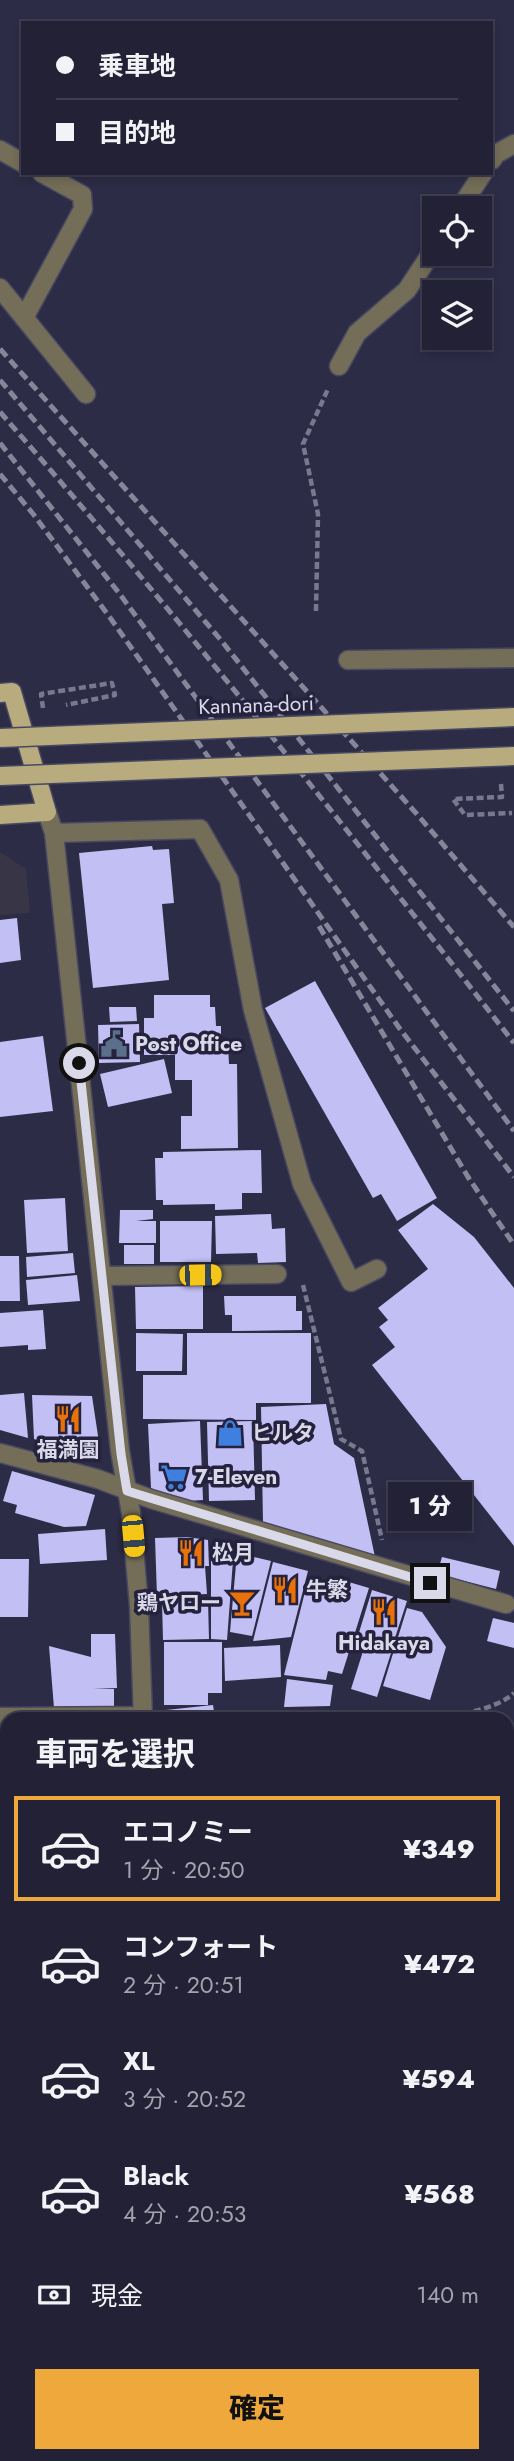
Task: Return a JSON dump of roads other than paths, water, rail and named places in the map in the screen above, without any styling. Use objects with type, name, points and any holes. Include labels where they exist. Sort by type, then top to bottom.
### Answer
[{"type":"main road","points":[[0,693],[12,692],[47,812],[0,815]]},
{"type":"main road","name":"Kannana-dori","points":[[0,738],[514,717]]},
{"type":"main road","points":[[0,776],[514,756]]},
{"type":"street","points":[[493,158],[514,144]]},
{"type":"street","points":[[0,150],[21,162]]},
{"type":"street","points":[[24,318],[83,209],[82,195],[46,175]]},
{"type":"street","points":[[468,196],[482,175]]},
{"type":"street","points":[[339,366],[357,333],[407,290],[422,266]]},
{"type":"street","points":[[0,288],[86,394]]},
{"type":"street","points":[[348,660],[514,658]]},
{"type":"street","points":[[47,812],[54,833],[127,1491],[139,1606],[143,1712]]},
{"type":"street","points":[[54,833],[200,829],[229,880],[253,1010],[302,1184],[351,1282],[377,1269]]},
{"type":"street","points":[[102,1276],[278,1274]]},
{"type":"street","points":[[0,1453],[98,1479],[127,1491],[506,1604]]},
{"type":"railway","points":[[0,349],[415,812],[514,927]]},
{"type":"railway","points":[[0,380],[220,639],[514,1011]]},
{"type":"railway","points":[[0,412],[197,645],[514,1043]]},
{"type":"railway","points":[[0,443],[119,593],[514,1131]]},
{"type":"railway","points":[[0,474],[111,619],[400,1029],[514,1177]]},
{"type":"railway","points":[[319,926],[468,1177],[514,1245]]},
{"type":"place","name":"Post Office","points":[[114,1044]]},
{"type":"place","name":"福満園","points":[[68,1419]]},
{"type":"place","name":"ヒルタ","points":[[230,1433]]},
{"type":"place","name":"7-Eleven","points":[[174,1477]]},
{"type":"place","name":"松月","points":[[191,1553]]},
{"type":"place","name":"牛繁","points":[[285,1590]]},
{"type":"place","name":"鶏ヤロー","points":[[242,1603]]},
{"type":"place","name":"Hidakaya","points":[[384,1612]]}]
